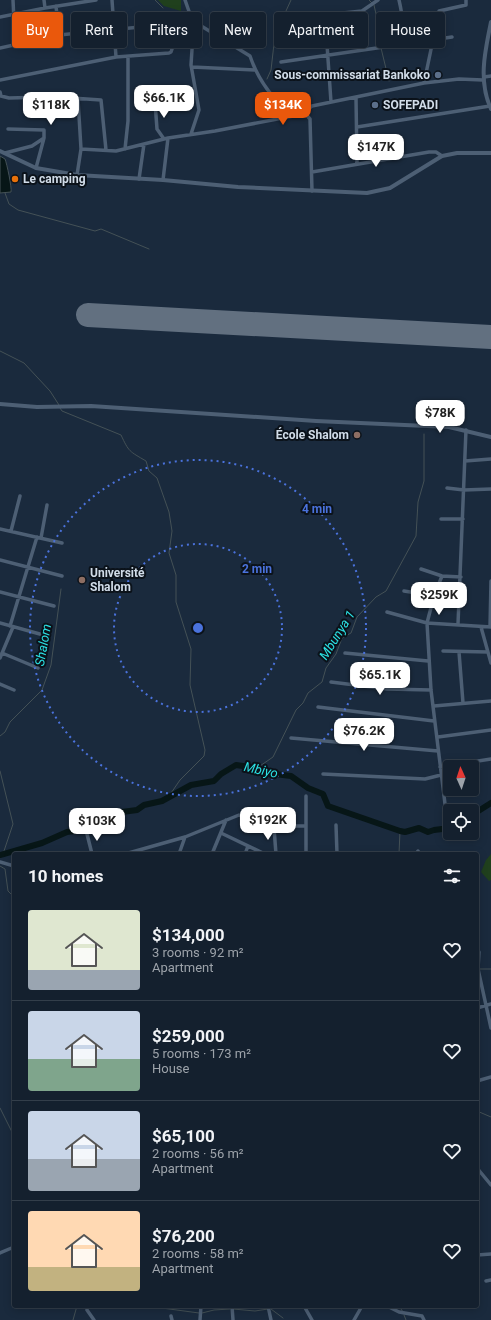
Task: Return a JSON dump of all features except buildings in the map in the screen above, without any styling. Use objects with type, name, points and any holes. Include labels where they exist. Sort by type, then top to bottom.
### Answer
[{"type":"street","points":[[13,0],[14,12]]},
{"type":"street","points":[[44,0],[45,8]]},
{"type":"street","points":[[24,12],[72,2],[96,0]]},
{"type":"street","points":[[112,0],[113,12]]},
{"type":"street","points":[[185,0],[189,12]]},
{"type":"street","points":[[355,12],[362,11],[378,0]]},
{"type":"street","points":[[399,0],[402,12]]},
{"type":"street","points":[[438,12],[466,5],[466,0]]},
{"type":"street","points":[[56,6],[57,12]]},
{"type":"street","points":[[0,17],[12,14]]},
{"type":"street","points":[[357,127],[490,107],[483,78],[487,39],[491,22]]},
{"type":"street","points":[[202,26],[250,56],[255,70],[264,86],[285,110],[293,116]]},
{"type":"street","points":[[445,38],[452,37]]},
{"type":"street","points":[[0,48],[12,44]]},
{"type":"street","points":[[115,48],[116,57]]},
{"type":"street","points":[[0,80],[116,57],[169,53],[172,48]]},
{"type":"street","points":[[191,134],[199,110],[192,67],[193,48]]},
{"type":"street","points":[[327,48],[331,102]]},
{"type":"street","points":[[281,62],[376,48]]},
{"type":"street","points":[[424,83],[431,48]]},
{"type":"street","points":[[125,149],[128,120],[128,57]]},
{"type":"street","points":[[192,67],[255,70]]},
{"type":"street","points":[[81,149],[116,151],[166,138],[215,131],[293,116],[304,112],[312,106],[424,83],[491,76]]},
{"type":"street","points":[[0,92],[1,96],[9,98],[46,96]]},
{"type":"street","points":[[72,98],[101,100],[106,150]]},
{"type":"street","points":[[356,98],[357,163]]},
{"type":"street","points":[[77,176],[81,149],[78,99]]},
{"type":"street","points":[[155,102],[157,129],[166,138],[163,180]]},
{"type":"street","points":[[304,112],[310,119],[312,191]]},
{"type":"street","points":[[8,129],[44,130],[44,138],[36,168]]},
{"type":"street","points":[[5,153],[32,146],[44,138]]},
{"type":"street","points":[[139,179],[144,144]]},
{"type":"street","points":[[0,151],[36,168],[77,176],[163,180],[238,188],[367,192],[390,188],[442,156],[457,153],[491,153]]},
{"type":"street","points":[[312,172],[357,163],[429,152],[436,152],[442,156]]},
{"type":"street","points":[[0,404],[91,406],[316,421],[449,427],[491,437]]},
{"type":"street","points":[[458,624],[466,430]]},
{"type":"street","points":[[465,461],[491,460]]},
{"type":"street","points":[[447,488],[464,490],[491,489]]},
{"type":"street","points":[[11,531],[20,496]]},
{"type":"street","points":[[0,658],[12,626],[39,538],[47,505]]},
{"type":"street","points":[[441,519],[463,519]]},
{"type":"street","points":[[0,529],[62,544]]},
{"type":"street","points":[[0,560],[62,576]]},
{"type":"street","points":[[421,569],[442,576],[461,578]]},
{"type":"street","points":[[442,576],[434,596],[427,623],[428,661],[445,804]]},
{"type":"street","points":[[387,612],[427,623],[491,627],[491,581]]},
{"type":"street","points":[[404,591],[460,600]]},
{"type":"street","points":[[0,592],[54,606]]},
{"type":"street","points":[[0,623],[47,636]]},
{"type":"street","points":[[481,627],[491,663]]},
{"type":"street","points":[[443,651],[488,652]]},
{"type":"street","points":[[459,652],[463,703]]},
{"type":"street","points":[[2,653],[38,668]]},
{"type":"street","points":[[345,653],[428,661]]},
{"type":"street","points":[[331,682],[387,689],[431,690]]},
{"type":"street","points":[[0,684],[14,690]]},
{"type":"street","points":[[434,706],[491,701]]},
{"type":"street","points":[[318,707],[434,721]]},
{"type":"street","points":[[438,737],[491,730]]},
{"type":"street","points":[[291,738],[438,750]]},
{"type":"street","points":[[440,767],[491,759]]},
{"type":"street","points":[[324,774],[425,779],[441,775]]},
{"type":"street","points":[[306,796],[306,852]]},
{"type":"street","points":[[133,852],[185,838],[239,815],[274,828],[305,826]]},
{"type":"street","points":[[213,852],[226,820]]},
{"type":"street","points":[[336,825],[337,852]]},
{"type":"street","points":[[274,828],[276,852]]},
{"type":"street","points":[[221,833],[261,852]]},
{"type":"street","points":[[87,834],[92,852]]},
{"type":"street","points":[[180,852],[185,838]]},
{"type":"street","points":[[246,852],[248,846]]},
{"type":"street","points":[[149,852],[150,848]]},
{"type":"street","points":[[0,862],[12,865]]},
{"type":"street","points":[[479,974],[491,1028]]},
{"type":"street","points":[[479,1007],[491,1004]]},
{"type":"street","points":[[479,1080],[491,1077]]},
{"type":"street","points":[[479,1174],[491,1185]]},
{"type":"street","points":[[0,1252],[12,1248]]},
{"type":"street","points":[[479,1256],[491,1254]]},
{"type":"street","points":[[200,1320],[201,1308]]},
{"type":"street","points":[[232,1308],[233,1320]]},
{"type":"street","points":[[268,1308],[271,1320]]},
{"type":"street","points":[[305,1308],[312,1320]]},
{"type":"street","points":[[354,1320],[361,1308]]},
{"type":"street","points":[[391,1308],[399,1312],[422,1316],[424,1320]]},
{"type":"street","points":[[87,1310],[94,1320]]},
{"type":"green space","points":[[158,0],[181,0],[181,11],[164,6]]},
{"type":"green space","points":[[491,854],[491,880],[489,881],[481,872],[486,860]]},
{"type":"shaded area","points":[[0,156],[5,159],[6,162],[11,192],[0,193]]},
{"type":"waterway","points":[[155,0],[163,8]]},
{"type":"waterway","points":[[267,79],[271,70],[275,35],[291,0]]},
{"type":"waterway","points":[[369,0],[372,3]]},
{"type":"waterway","points":[[374,5],[376,14]]},
{"type":"waterway","points":[[381,48],[389,81]]},
{"type":"waterway","points":[[5,193],[9,204],[18,210],[95,231],[101,229],[149,249]]},
{"type":"waterway","points":[[0,351],[24,363],[50,391],[59,405]]},
{"type":"waterway","points":[[60,408],[62,411],[121,435],[128,448],[146,461],[149,471],[157,478],[169,512],[172,531],[169,553],[176,575],[176,602],[191,649],[190,685],[205,750],[204,756],[180,780],[169,796]]},
{"type":"waterway","name":"Mbunya 1","points":[[257,768],[273,757],[296,710],[303,703],[308,693],[322,682],[326,668],[336,654],[342,638],[351,633],[357,617],[376,597],[386,591],[416,536],[418,502],[424,481],[424,434]]},
{"type":"waterway","name":"Shalom","points":[[0,736],[5,732],[10,722],[42,690],[51,665],[61,589]]},
{"type":"waterway","name":"Mbiyo","points":[[0,855],[42,843],[67,832],[87,829],[102,822],[113,820],[122,812],[137,810],[144,805],[162,801],[191,785],[214,781],[221,774],[236,765],[257,768],[267,773],[291,776],[308,788],[323,794],[328,806],[400,831],[405,832],[419,828],[428,832],[443,829]]},
{"type":"waterway","name":"Shalom","points":[[0,771],[13,824],[3,854]]},
{"type":"waterway","name":"Mbiyo","points":[[479,811],[491,803]]},
{"type":"waterway","points":[[399,852],[400,831]]},
{"type":"waterway","points":[[0,866],[5,869],[8,891],[12,895]]},
{"type":"waterway","points":[[480,969],[491,969]]},
{"type":"waterway","points":[[0,1108],[12,1132]]},
{"type":"waterway","points":[[479,1112],[491,1117]]},
{"type":"waterway","points":[[73,1320],[76,1308]]},
{"type":"waterway","points":[[162,1308],[199,1313]]},
{"type":"waterway","points":[[400,1308],[403,1312]]},
{"type":"waterway","points":[[202,1313],[214,1310],[230,1309]]},
{"type":"waterway","points":[[233,1309],[255,1311],[268,1309]]},
{"type":"waterway","points":[[271,1309],[283,1318]]},
{"type":"waterway","points":[[404,1315],[406,1320]]},
{"type":"runway","points":[[88,315],[491,337]]},
{"type":"place","name":"Sous-commissariat Bankoko","points":[[438,75]]},
{"type":"place","name":"SOFEPADI","points":[[375,105]]},
{"type":"place","name":"Le camping","points":[[15,179]]},
{"type":"place","name":"École Shalom","points":[[357,435]]},
{"type":"place","name":"Université Shalom","points":[[82,580]]}]
